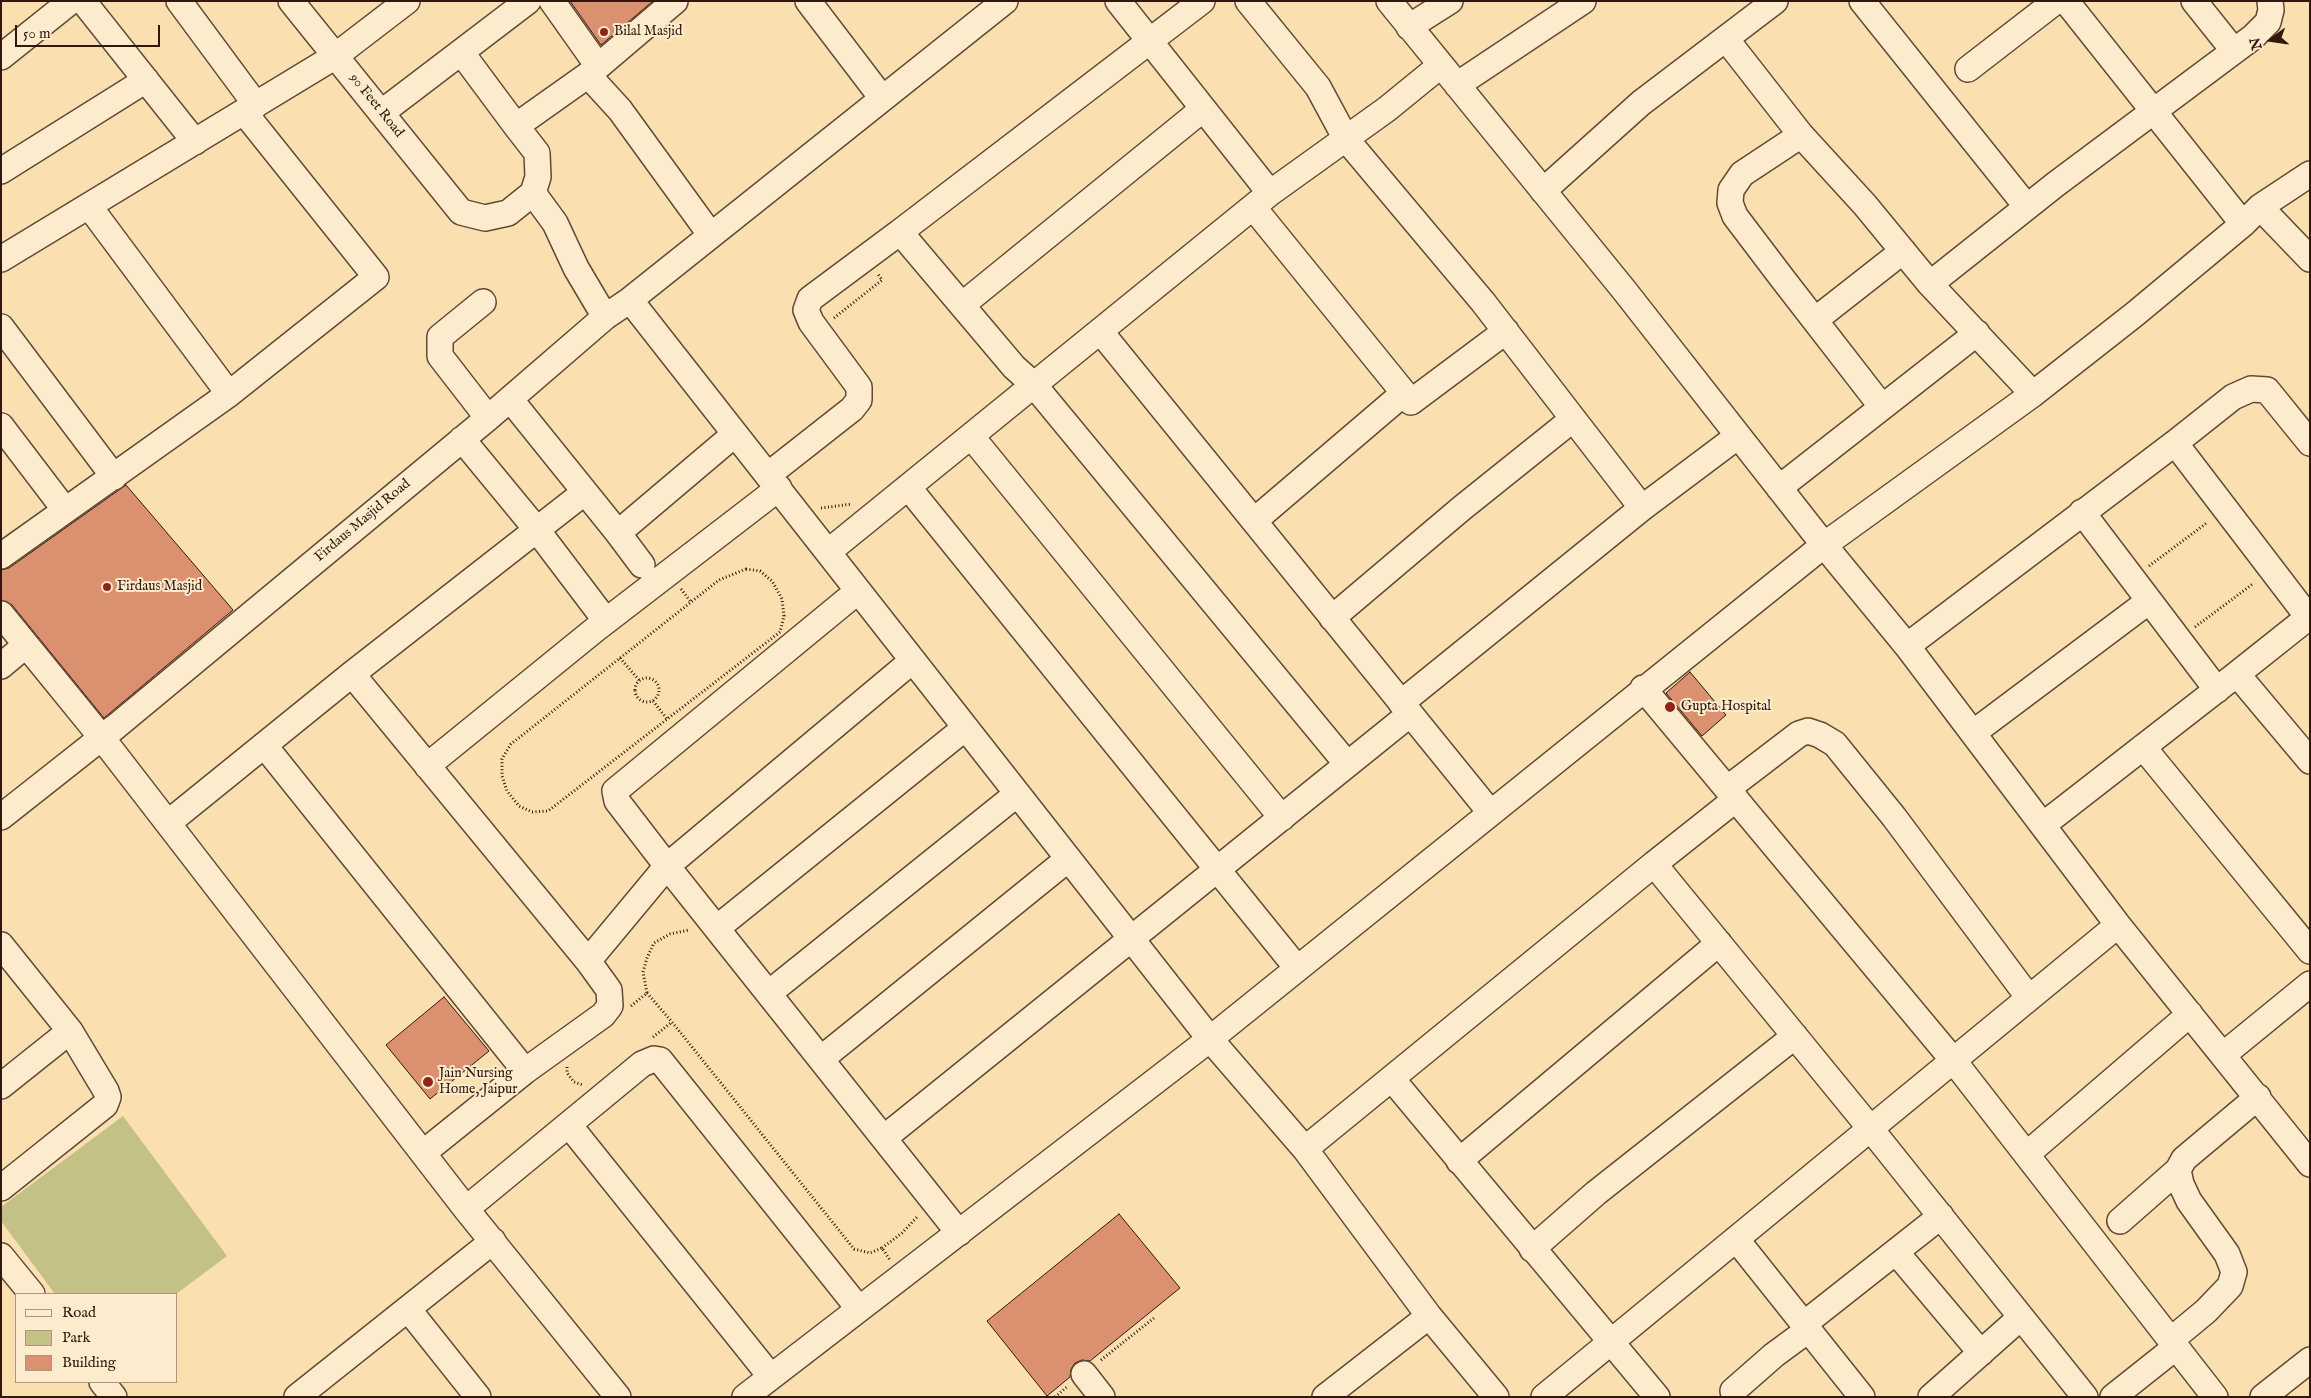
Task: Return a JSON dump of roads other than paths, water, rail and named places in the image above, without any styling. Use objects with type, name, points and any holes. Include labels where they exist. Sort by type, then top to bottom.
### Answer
[{"type":"street","points":[[4,50],[71,1]]},
{"type":"street","points":[[83,1],[195,142]]},
{"type":"street","points":[[1,556],[229,394],[376,277],[250,108],[179,1]]},
{"type":"street","name":"90 Feet Road","points":[[292,1],[334,57],[461,212],[485,218],[508,212],[533,193]]},
{"type":"street","points":[[1,259],[334,57],[407,1]]},
{"type":"street","points":[[381,113],[528,1]]},
{"type":"street","points":[[552,1],[593,70],[620,110],[710,234]]},
{"type":"street","points":[[516,126],[593,70],[675,1]]},
{"type":"street","points":[[808,1],[882,98]]},
{"type":"street","points":[[1,817],[102,738],[620,307],[1005,1]]},
{"type":"street","points":[[1118,1],[1203,108],[1261,200],[1411,402],[1506,331]]},
{"type":"street","points":[[427,766],[773,482],[860,400],[859,387],[811,322],[806,310],[810,300],[1202,1]]},
{"type":"street","points":[[1248,1],[1318,88],[1346,139],[1506,331],[1642,508]]},
{"type":"street","points":[[1389,1],[1543,190],[1824,545],[1907,646],[2118,925],[2258,1097],[2302,1138],[2310,1164]]},
{"type":"street","points":[[1409,27],[1450,1]]},
{"type":"street","points":[[1458,85],[1583,1]]},
{"type":"street","points":[[1543,190],[1641,103],[1775,1]]},
{"type":"street","points":[[1862,1],[2027,207]]},
{"type":"street","points":[[1968,69],[2056,1]]},
{"type":"street","points":[[2066,1],[2155,110],[2252,215],[2310,259]]},
{"type":"street","points":[[2194,1],[2234,51]]},
{"type":"street","points":[[1930,284],[2027,207],[2234,51],[2268,22],[2271,10],[2270,1]]},
{"type":"street","points":[[1726,39],[1801,135],[1865,205],[1930,284],[2034,394]]},
{"type":"street","points":[[461,52],[537,153],[538,177],[533,193],[556,223],[576,268],[620,307],[735,434],[1210,1039],[1305,1150],[1429,1316],[1496,1397]]},
{"type":"street","points":[[828,552],[1261,200],[1387,110],[1441,65]]},
{"type":"street","points":[[1,171],[146,80]]},
{"type":"street","points":[[962,305],[1203,108]]},
{"type":"street","points":[[1801,135],[1742,174],[1730,190],[1730,203],[1735,216],[1882,407]]},
{"type":"street","points":[[745,1397],[1210,1039],[1643,688],[1824,545],[2034,394],[2135,314],[2252,215],[2310,174]]},
{"type":"street","points":[[89,206],[229,394]]},
{"type":"street","points":[[900,232],[1014,368],[1034,384],[1347,764]]},
{"type":"street","points":[[1815,320],[1903,251]]},
{"type":"street","points":[[484,302],[440,337],[440,356],[488,418]]},
{"type":"street","name":"Firdaus Masjid Road","points":[[102,738],[620,307]]},
{"type":"street","points":[[1,327],[114,477]]},
{"type":"street","points":[[1100,331],[1490,812]]},
{"type":"street","points":[[1779,488],[1977,333]]},
{"type":"street","points":[[1907,646],[2233,397],[2251,388],[2267,390],[2310,443]]},
{"type":"street","points":[[1254,521],[1404,393]]},
{"type":"street","points":[[510,399],[642,565]]},
{"type":"street","points":[[1332,618],[1462,508],[1573,419]]},
{"type":"street","points":[[1,426],[65,510]]},
{"type":"street","points":[[618,533],[735,434]]},
{"type":"street","points":[[971,436],[1282,818]]},
{"type":"street","points":[[884,1138],[1130,938],[1282,818],[1347,764],[1405,708],[1642,508],[1738,436]]},
{"type":"street","points":[[462,439],[537,530],[606,621]]},
{"type":"street","points":[[2042,825],[2309,617],[2175,443]]},
{"type":"street","points":[[908,487],[1297,968]]},
{"type":"street","points":[[168,824],[352,674],[585,492]]},
{"type":"street","points":[[2082,512],[2217,690]]},
{"type":"street","points":[[858,591],[615,791],[617,801],[667,866],[706,930],[769,993],[959,1233]]},
{"type":"street","points":[[1973,733],[2149,601]]},
{"type":"street","points":[[1,614],[102,738],[466,1209],[618,1397]]},
{"type":"street","points":[[1,666],[26,644]]},
{"type":"street","points":[[588,961],[667,866],[912,661]]},
{"type":"street","points":[[352,674],[588,961],[609,990],[610,1006],[603,1015],[526,1071],[423,1153]]},
{"type":"street","points":[[2237,674],[2310,761]]},
{"type":"street","points":[[1643,688],[1953,1060],[2215,1397]]},
{"type":"street","points":[[706,930],[965,728]]},
{"type":"street","points":[[1305,1150],[1654,864],[1799,734],[1808,731],[1820,735],[1835,744],[1894,818],[2029,998]]},
{"type":"street","points":[[264,745],[526,1071]]},
{"type":"street","points":[[2142,747],[2310,951]]},
{"type":"street","points":[[769,993],[1017,794]]},
{"type":"street","points":[[821,1059],[1068,859]]},
{"type":"street","points":[[1654,864],[1870,1128],[2085,1397]]},
{"type":"street","points":[[1544,1397],[2118,925]]},
{"type":"street","points":[[1459,1160],[1719,943]]},
{"type":"street","points":[[1,1188],[105,1105],[108,1097],[70,1030],[4,954]]},
{"type":"street","points":[[2224,1055],[2310,984]]},
{"type":"street","points":[[2027,1154],[2190,1014]]},
{"type":"street","points":[[1,1086],[70,1030]]},
{"type":"street","points":[[1532,1249],[1596,1192],[1795,1036]]},
{"type":"street","points":[[466,1209],[642,1064],[654,1058],[660,1060],[860,1309]]},
{"type":"street","points":[[1392,1079],[1657,1397]]},
{"type":"street","points":[[2120,1221],[2178,1170],[2184,1159],[2258,1097]]},
{"type":"street","points":[[569,1125],[771,1377]]},
{"type":"street","points":[[2113,1397],[2173,1343],[2230,1286],[2234,1272],[2227,1254],[2188,1201],[2178,1170]]},
{"type":"street","points":[[1733,1395],[1806,1327],[1941,1216]]},
{"type":"street","points":[[1736,1239],[1862,1397]]},
{"type":"street","points":[[297,1397],[492,1241]]},
{"type":"street","points":[[1896,1252],[1981,1353]]},
{"type":"street","points":[[1,1256],[31,1293]]},
{"type":"street","points":[[408,1309],[478,1397]]},
{"type":"street","points":[[1325,1397],[1429,1316]]},
{"type":"street","points":[[1931,1397],[2022,1317]]},
{"type":"street","points":[[2263,1397],[2310,1360]]},
{"type":"street","points":[[1084,1374],[1102,1397]]},
{"type":"place","name":"Bilal Masjid","points":[[604,32]]},
{"type":"place","name":"Firdaus Masjid","points":[[107,587]]},
{"type":"place","name":"Gupta Hospital","points":[[1670,707]]},
{"type":"place","name":"Jain Nursing Home, Jaipur","points":[[428,1082]]}]
